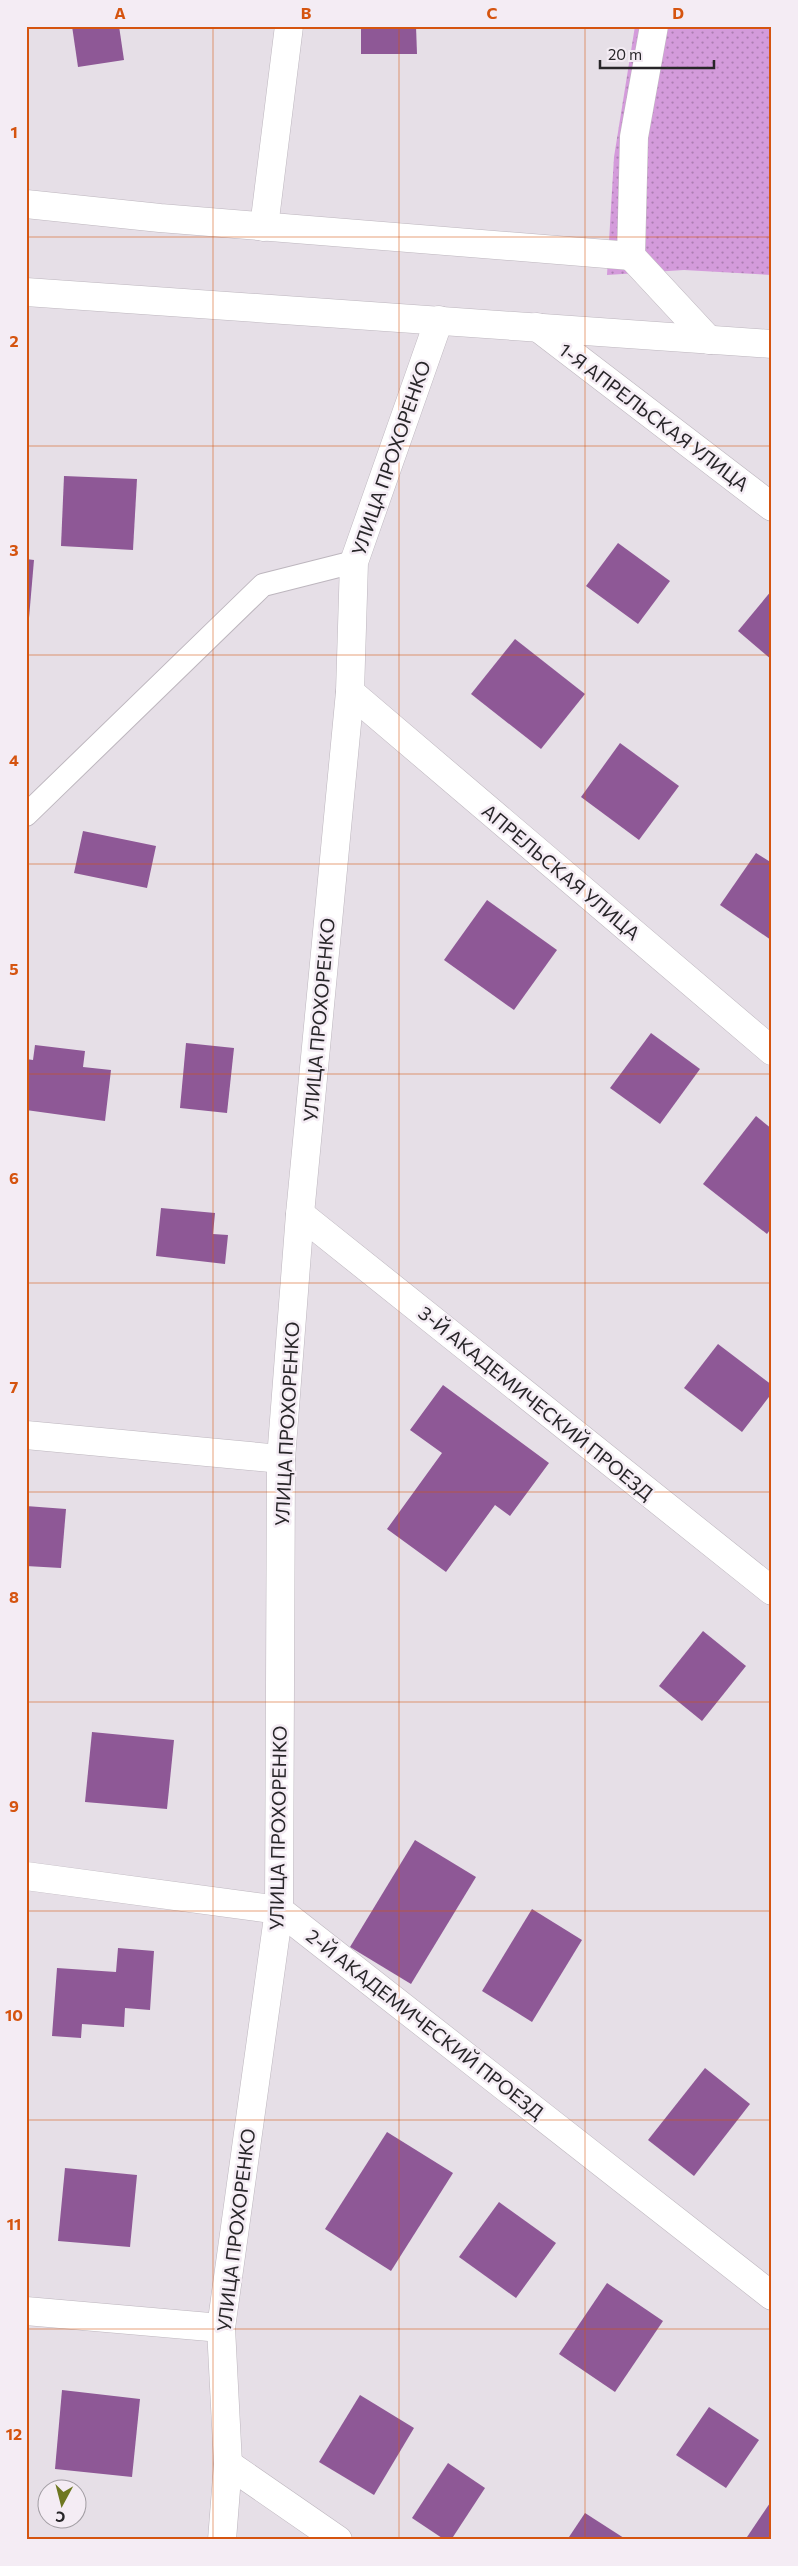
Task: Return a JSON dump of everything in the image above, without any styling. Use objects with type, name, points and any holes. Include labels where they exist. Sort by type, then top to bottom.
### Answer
[{"type":"street","points":[[264,227],[289,26]]},
{"type":"street","points":[[631,256],[634,137],[654,26]]},
{"type":"street","points":[[26,204],[264,227],[631,256],[709,340]]},
{"type":"street","points":[[26,292],[772,344]]},
{"type":"street","name":"УЛИЦА ПРОХОРЕНКО","points":[[222,2540],[228,2464],[221,2328],[279,1910],[281,1458],[300,1214],[350,692],[354,562],[439,320]]},
{"type":"street","name":"1-Я АПРЕЛЬСКАЯ УЛИЦА","points":[[537,327],[772,507]]},
{"type":"street","name":"АПРЕЛЬСКАЯ УЛИЦА","points":[[350,692],[772,1051]]},
{"type":"street","name":"3-Й АКАДЕМИЧЕСКИЙ ПРОЕЗД","points":[[300,1214],[772,1591]]},
{"type":"street","points":[[26,1436],[281,1458]]},
{"type":"street","points":[[26,1876],[279,1910]]},
{"type":"street","name":"2-Й АКАДЕМИЧЕСКИЙ ПРОЕЗД","points":[[279,1910],[772,2296]]},
{"type":"street","points":[[26,2311],[221,2328]]},
{"type":"street","points":[[228,2464],[338,2540]]},
{"type":"lane","points":[[26,815],[264,585],[354,562]]},
{"type":"shaded area","points":[[635,26],[772,26],[772,275],[684,270],[607,275],[614,157]]},
{"type":"building","points":[[72,26],[119,26],[124,60],[78,67]]},
{"type":"building","points":[[361,26],[416,26],[417,54],[361,54]]},
{"type":"building","points":[[64,476],[137,479],[133,550],[61,546]]},
{"type":"building","points":[[618,543],[670,581],[638,624],[586,586]]},
{"type":"building","points":[[26,559],[34,560],[29,618],[26,618]]},
{"type":"building","points":[[772,590],[772,660],[738,631]]},
{"type":"building","points":[[515,639],[585,694],[541,749],[471,694]]},
{"type":"building","points":[[620,743],[679,786],[639,840],[581,797]]},
{"type":"building","points":[[83,831],[156,846],[147,888],[74,873]]},
{"type":"building","points":[[756,853],[772,863],[771,940],[720,905]]},
{"type":"building","points":[[487,900],[557,950],[514,1010],[444,960]]},
{"type":"building","points":[[651,1033],[700,1069],[660,1124],[610,1088]]},
{"type":"building","points":[[186,1043],[234,1048],[227,1113],[180,1108]]},
{"type":"building","points":[[35,1045],[85,1051],[83,1067],[111,1070],[105,1121],[26,1110],[26,1059],[33,1060]]},
{"type":"building","points":[[756,1116],[772,1129],[772,1227],[767,1234],[703,1184]]},
{"type":"building","points":[[161,1208],[215,1213],[213,1234],[228,1235],[225,1264],[156,1256]]},
{"type":"building","points":[[718,1344],[772,1385],[772,1393],[742,1432],[684,1388]]},
{"type":"building","points":[[443,1385],[549,1463],[510,1516],[495,1505],[446,1572],[387,1529],[442,1453],[410,1430]]},
{"type":"building","points":[[26,1506],[66,1509],[61,1568],[26,1566]]},
{"type":"building","points":[[703,1631],[746,1666],[702,1721],[659,1686]]},
{"type":"building","points":[[92,1732],[174,1740],[167,1809],[85,1802]]},
{"type":"building","points":[[415,1840],[476,1877],[411,1984],[350,1947]]},
{"type":"building","points":[[532,1909],[582,1940],[532,2022],[482,1991]]},
{"type":"building","points":[[118,1948],[154,1951],[150,2010],[125,2008],[124,2027],[82,2024],[81,2038],[52,2036],[57,1968],[116,1972]]},
{"type":"building","points":[[705,2068],[750,2104],[694,2176],[648,2140]]},
{"type":"building","points":[[387,2132],[453,2173],[391,2271],[325,2229]]},
{"type":"building","points":[[65,2168],[137,2175],[130,2247],[58,2241]]},
{"type":"building","points":[[499,2202],[556,2243],[516,2298],[459,2257]]},
{"type":"building","points":[[607,2283],[663,2321],[615,2392],[559,2354]]},
{"type":"building","points":[[62,2390],[140,2399],[132,2477],[55,2469]]},
{"type":"building","points":[[360,2395],[414,2428],[374,2495],[319,2462]]},
{"type":"building","points":[[709,2407],[759,2440],[726,2488],[676,2455]]},
{"type":"building","points":[[448,2463],[485,2488],[451,2540],[445,2540],[412,2518]]},
{"type":"building","points":[[772,2500],[772,2540],[745,2540]]},
{"type":"building","points":[[585,2513],[627,2540],[567,2540]]}]
